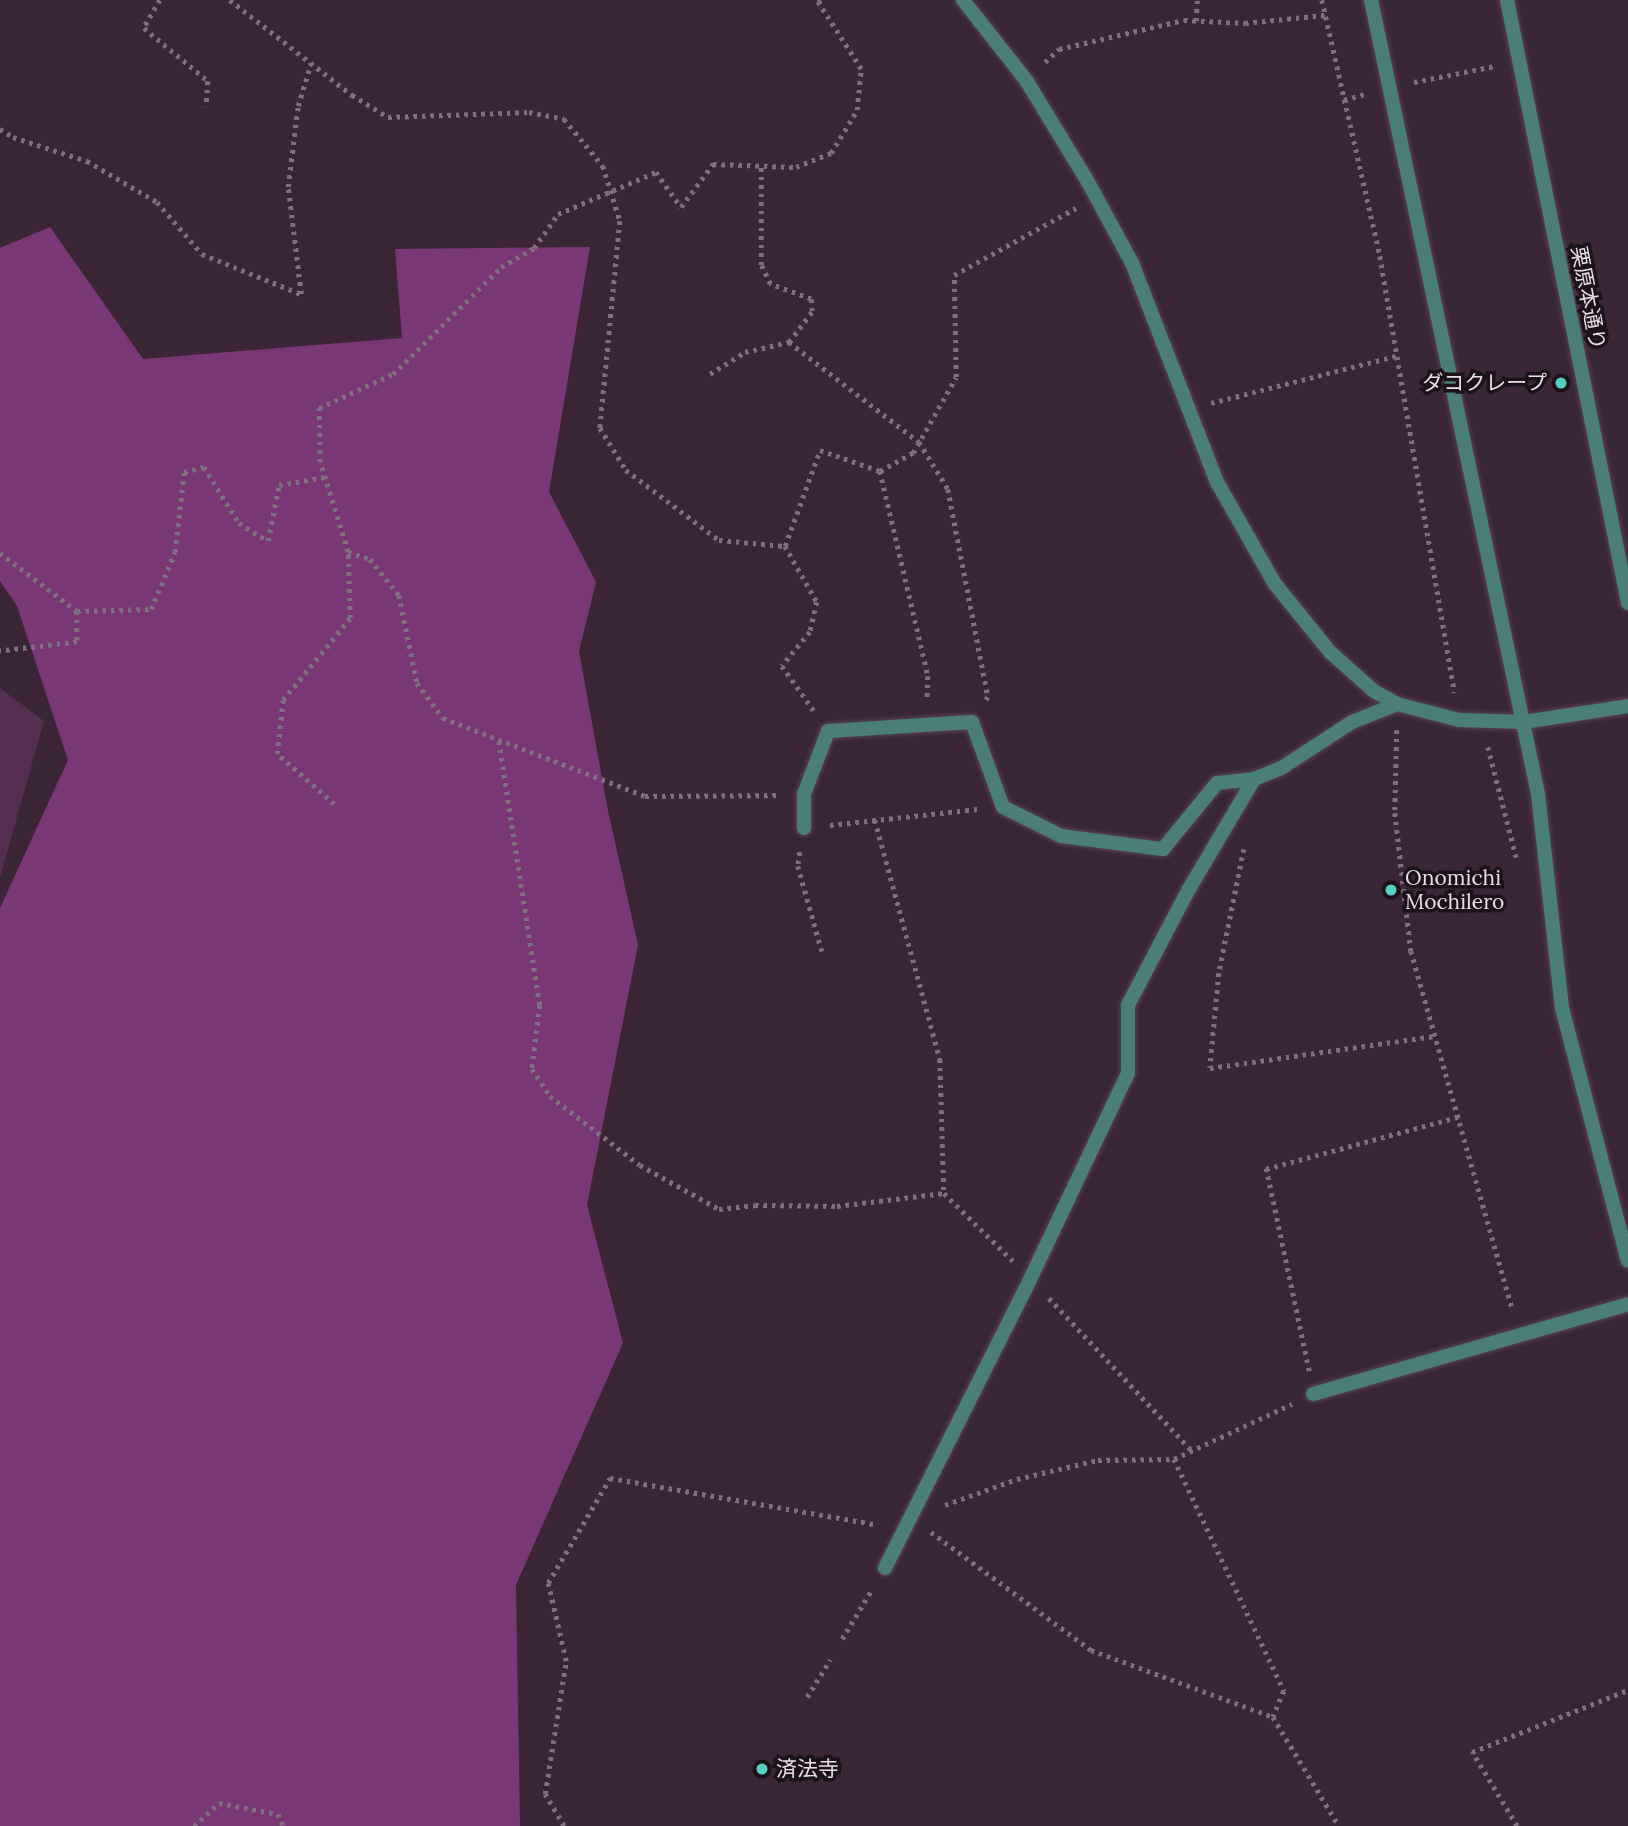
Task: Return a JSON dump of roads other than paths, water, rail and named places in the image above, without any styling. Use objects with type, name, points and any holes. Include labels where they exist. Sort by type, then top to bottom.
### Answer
[{"type":"street","points":[[964,0],[1026,80],[1096,197],[1132,263],[1217,482],[1275,584],[1330,652],[1374,691],[1397,704],[1459,720],[1524,722],[1628,706]]},
{"type":"street","points":[[1371,0],[1524,722],[1549,871],[1562,1008],[1628,1261]]},
{"type":"street","name":"栗原本通り","points":[[1507,0],[1628,603]]},
{"type":"street","points":[[804,828],[804,794],[828,731],[972,722],[1003,807],[1061,836],[1163,849],[1217,783],[1254,779],[1283,767],[1352,722],[1397,704]]},
{"type":"street","points":[[885,1568],[1031,1278],[1128,1073],[1128,1005],[1189,889],[1254,779]]},
{"type":"street","points":[[1313,1394],[1628,1304]]},
{"type":"place","name":"ダコクレープ","points":[[1561,383]]},
{"type":"place","name":"Onomichi Mochilero","points":[[1391,890]]},
{"type":"place","name":"済法寺","points":[[762,1769]]}]
